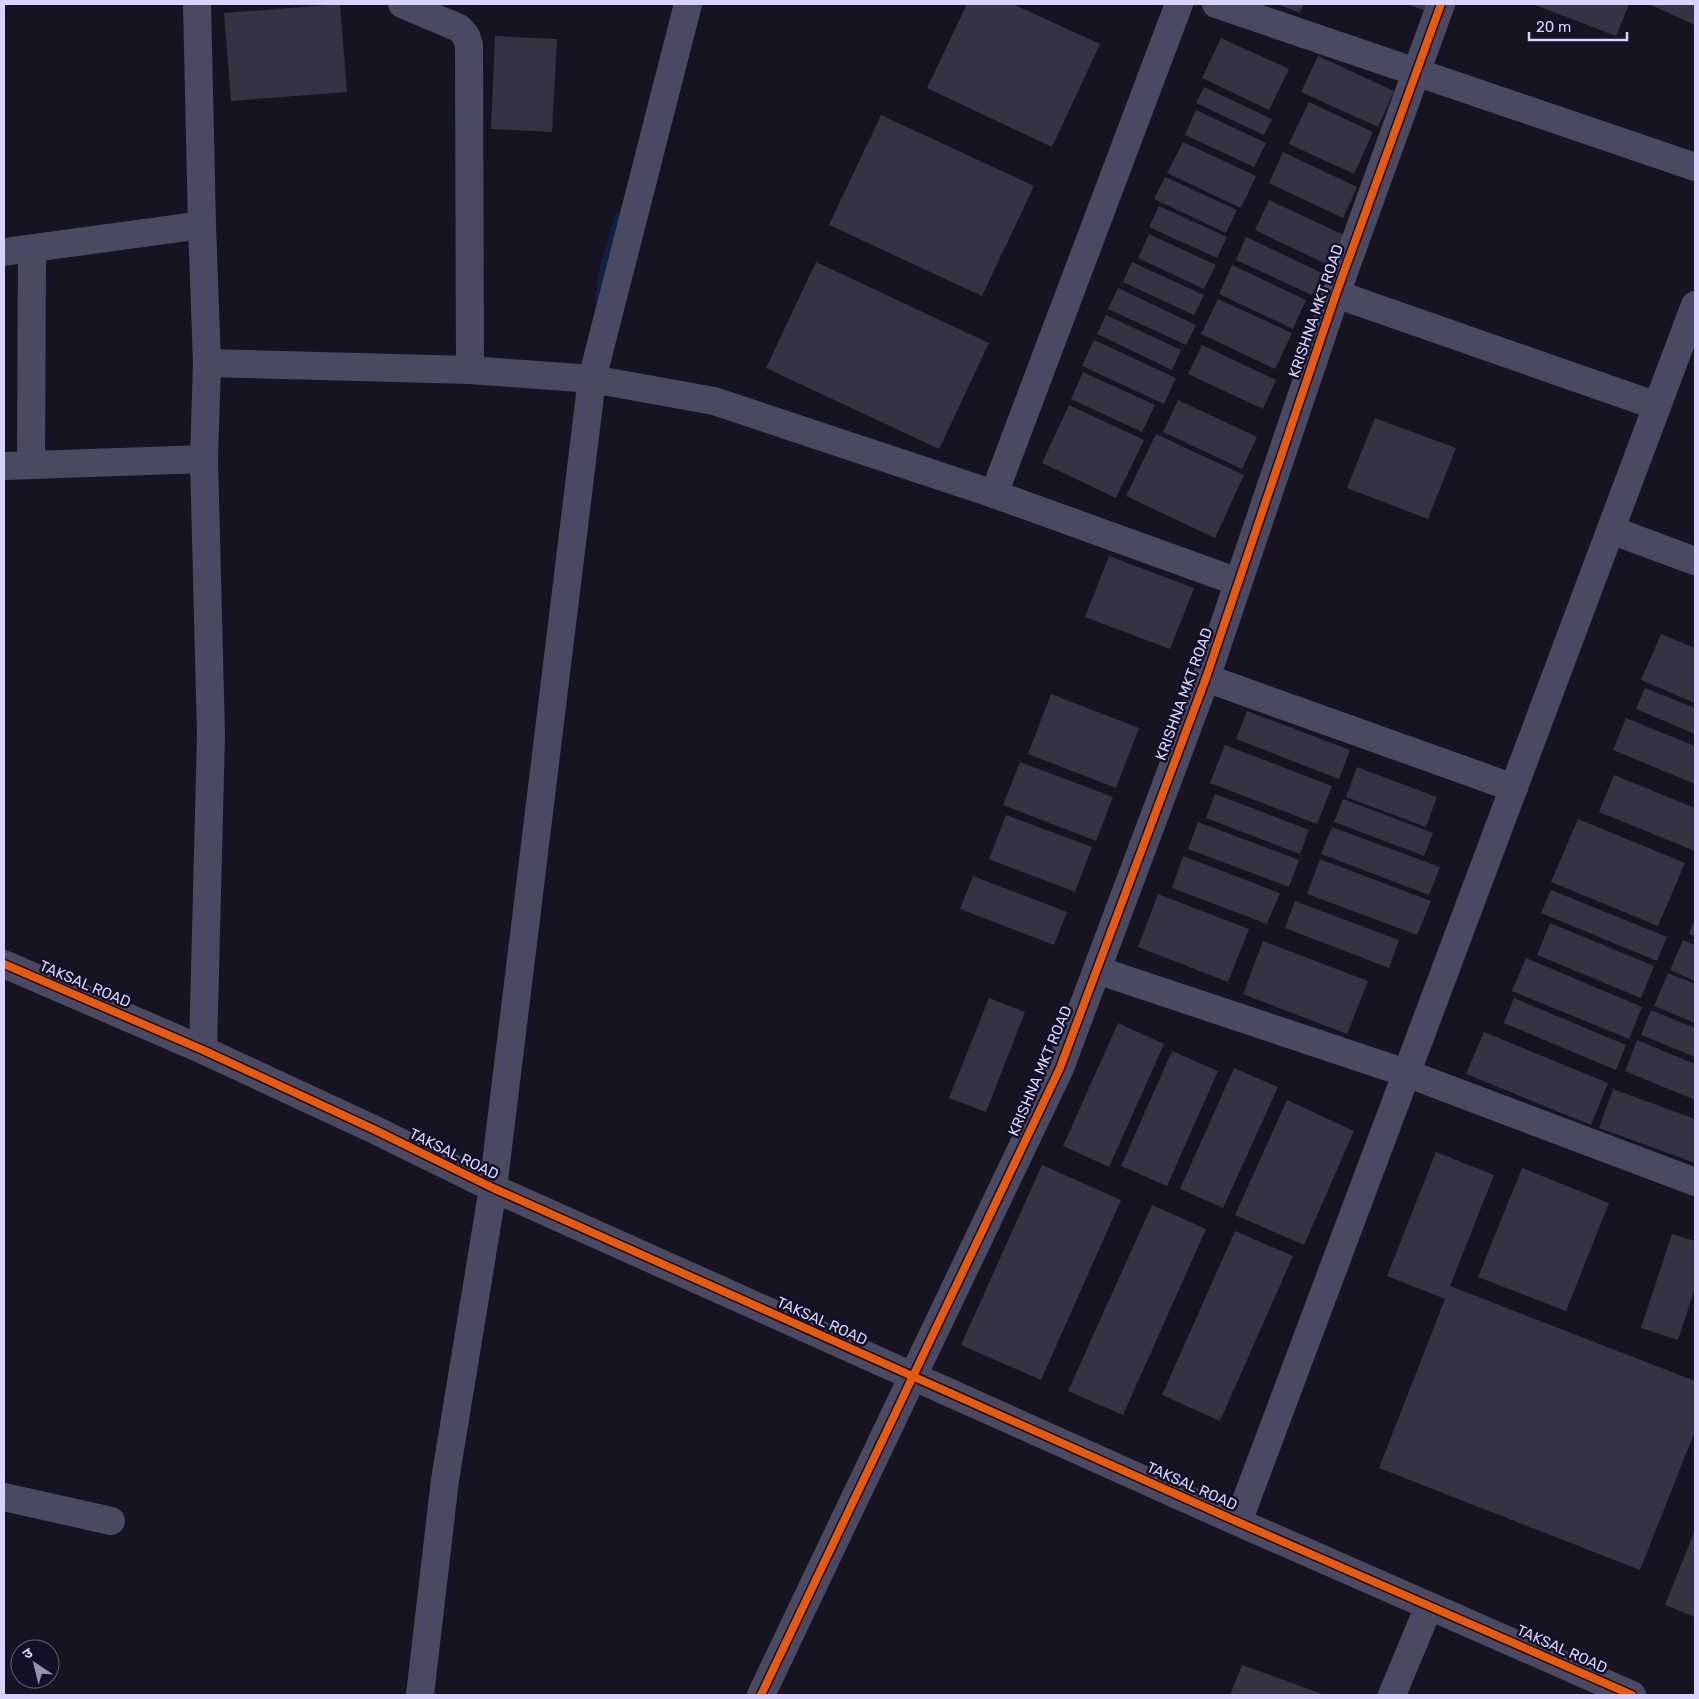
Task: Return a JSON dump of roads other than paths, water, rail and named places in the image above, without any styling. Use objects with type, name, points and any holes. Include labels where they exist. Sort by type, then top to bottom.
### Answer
[{"type":"street","points":[[197,4],[207,364],[204,459],[211,736],[203,1050]]},
{"type":"street","points":[[402,4],[459,28],[466,36],[469,45],[470,370]]},
{"type":"street","points":[[420,1695],[445,1480],[493,1188],[592,379],[688,4]]},
{"type":"street","points":[[994,494],[1179,4]]},
{"type":"street","points":[[1216,4],[1695,167]]},
{"type":"street","name":"KRISHNA MKT ROAD","points":[[761,1695],[1060,1068],[1206,678],[1336,294],[1441,4]]},
{"type":"street","points":[[4,252],[202,225]]},
{"type":"street","points":[[31,465],[32,249]]},
{"type":"street","points":[[1336,294],[1657,406]]},
{"type":"street","points":[[1238,1522],[1695,305]]},
{"type":"street","points":[[207,364],[470,370],[592,379],[714,401],[994,494],[1238,582]]},
{"type":"street","points":[[4,466],[204,459]]},
{"type":"street","points":[[1611,530],[1695,561]]},
{"type":"street","points":[[1206,678],[1514,788]]},
{"type":"street","name":"TAKSAL ROAD","points":[[4,964],[203,1050],[373,1129],[493,1188],[1238,1522],[1632,1695]]},
{"type":"street","points":[[1098,970],[1406,1073],[1695,1182]]},
{"type":"street","points":[[4,1497],[111,1521]]},
{"type":"street","points":[[1392,1695],[1429,1606]]},
{"type":"waterway","points":[[600,299],[603,275],[619,218]]}]
